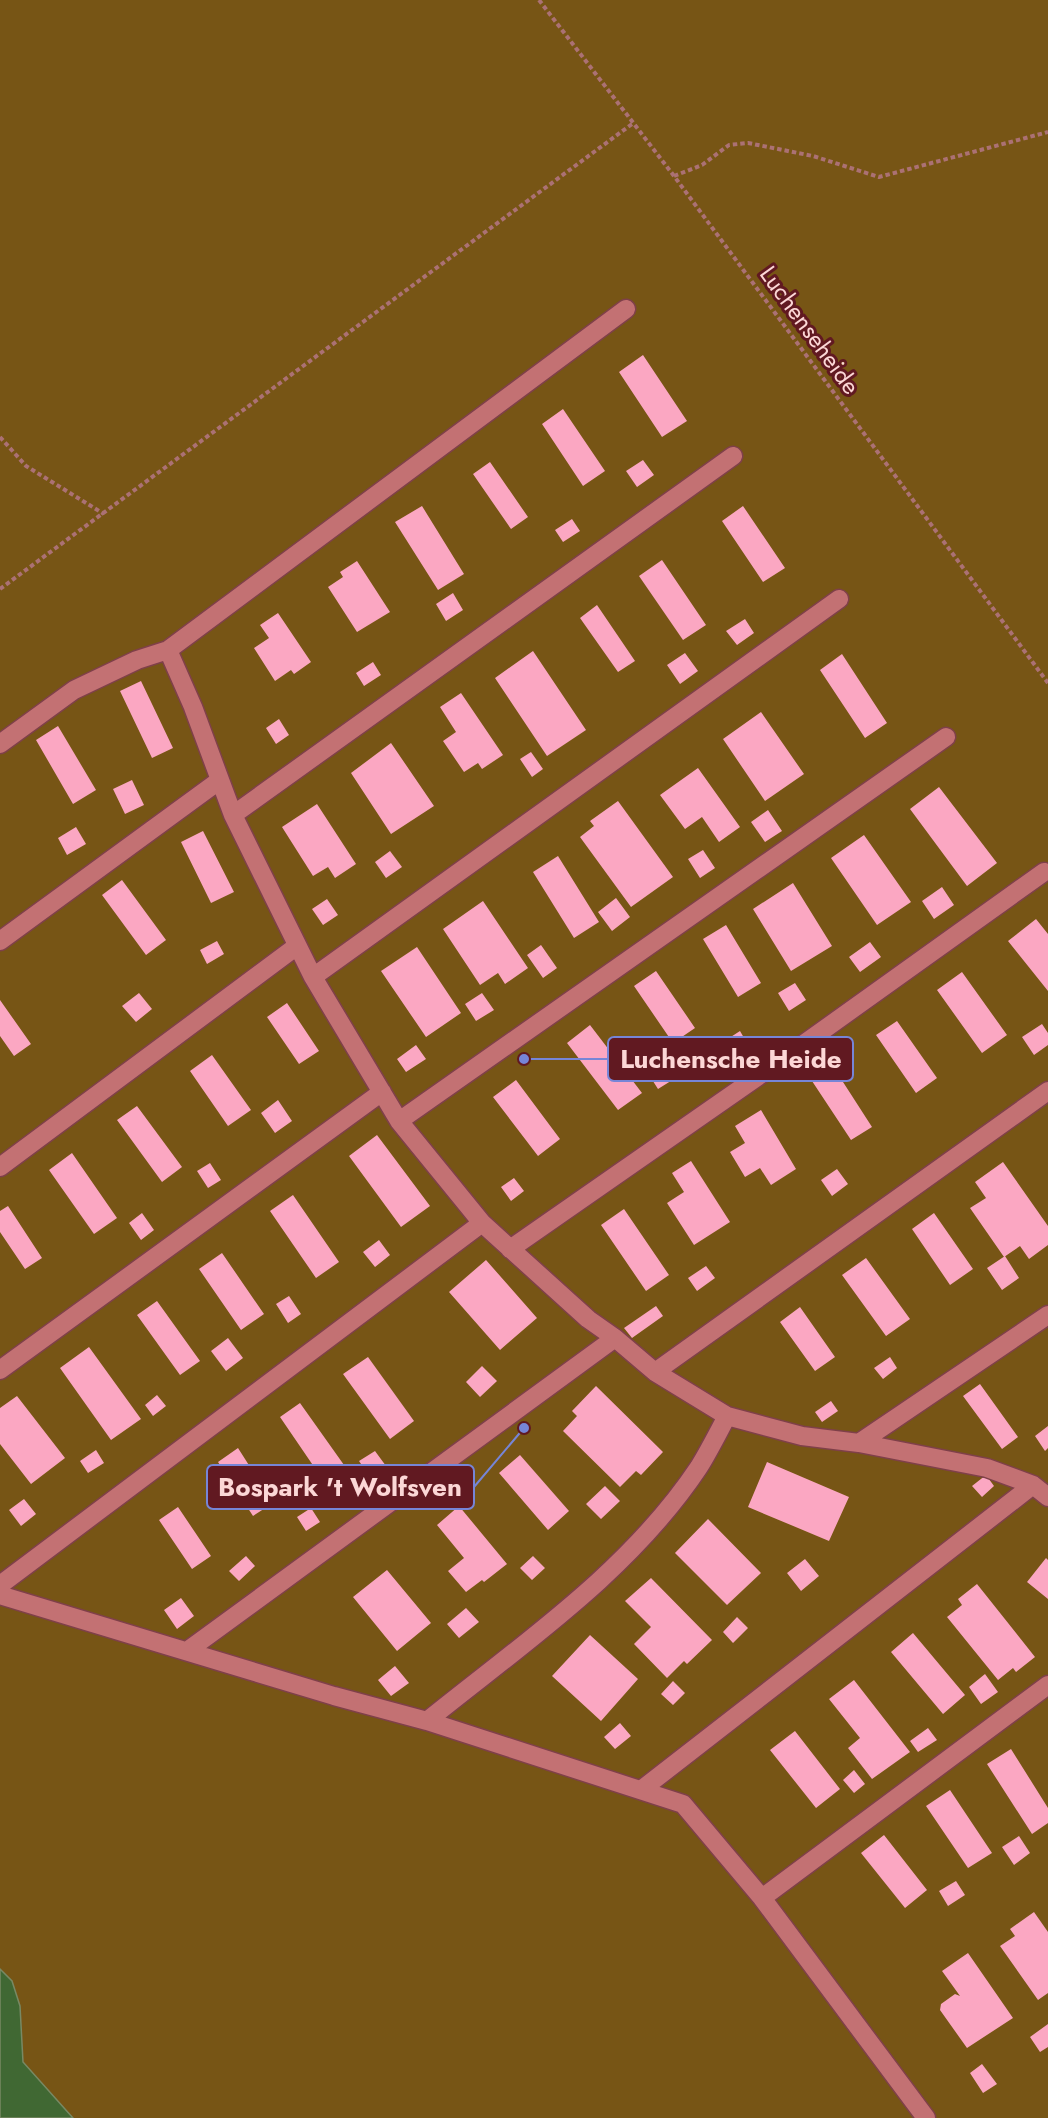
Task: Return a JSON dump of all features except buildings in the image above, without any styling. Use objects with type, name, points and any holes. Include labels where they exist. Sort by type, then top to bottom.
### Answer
[{"type":"lane","points":[[0,744],[74,690],[137,660],[168,650],[626,309]]},
{"type":"lane","points":[[233,815],[733,456]]},
{"type":"lane","points":[[313,977],[839,599]]},
{"type":"lane","points":[[168,650],[233,815],[313,977],[399,1121],[482,1223],[588,1319],[615,1338],[655,1372],[727,1416],[802,1436],[859,1443],[987,1468],[1041,1491]]},
{"type":"lane","points":[[399,1121],[946,737]]},
{"type":"lane","points":[[0,941],[220,780]]},
{"type":"lane","points":[[510,1249],[773,1066],[1044,872]]},
{"type":"lane","points":[[0,1167],[297,945]]},
{"type":"lane","points":[[655,1372],[1048,1091]]},
{"type":"lane","points":[[0,1370],[382,1092]]},
{"type":"lane","points":[[0,1585],[482,1223]]},
{"type":"lane","points":[[859,1443],[1048,1315]]},
{"type":"lane","points":[[188,1652],[615,1338]]},
{"type":"lane","points":[[427,1721],[599,1581],[658,1520],[699,1467],[727,1416]]},
{"type":"lane","points":[[641,1790],[1041,1491]]},
{"type":"lane","points":[[0,1594],[188,1652],[427,1721],[684,1804],[762,1898],[926,2118]]},
{"type":"lane","points":[[762,1898],[1048,1685]]},
{"type":"path","name":"Luchenseheide","points":[[539,0],[674,176],[1048,683]]},
{"type":"path","points":[[0,589],[632,124]]},
{"type":"path","points":[[674,176],[702,165],[729,145],[748,143],[813,156],[879,177],[1048,132]]},
{"type":"path","points":[[0,437],[26,466],[104,513]]},
{"type":"shaded area","points":[[0,0],[1048,0],[1048,2118],[0,2118]]},
{"type":"shaded area","points":[[0,1969],[12,1981],[20,2006],[23,2062],[73,2118],[0,2118]]},
{"type":"place","name":"Luchensche Heide","points":[[524,1059]]},
{"type":"place","name":"Bospark 't Wolfsven","points":[[524,1428]]}]
